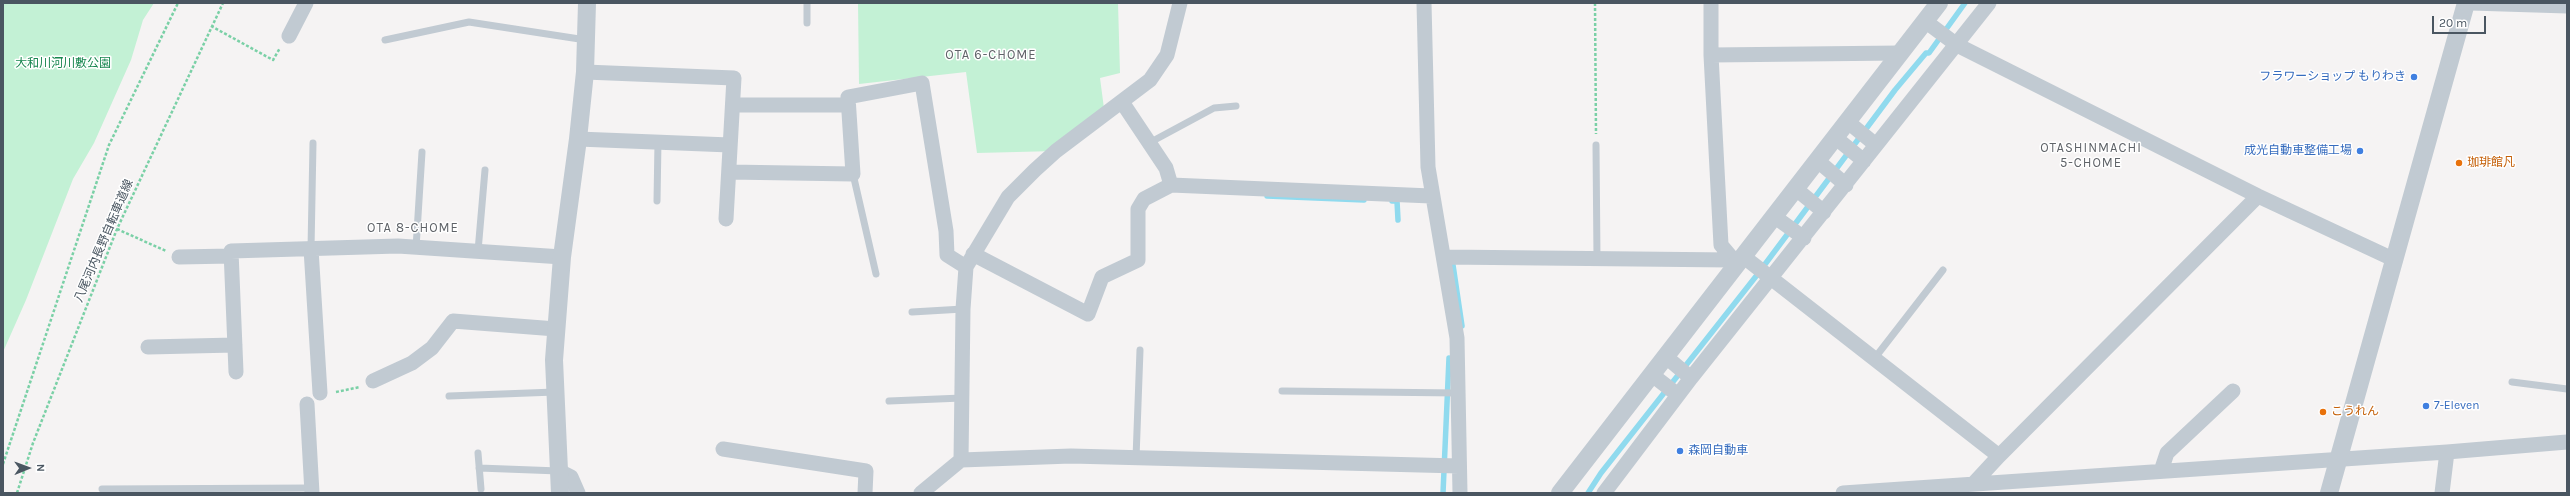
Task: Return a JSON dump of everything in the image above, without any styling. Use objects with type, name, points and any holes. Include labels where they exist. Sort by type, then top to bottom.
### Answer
[{"type":"street","points":[[289,36],[306,3]]},
{"type":"street","points":[[560,493],[554,360],[562,257],[578,139],[585,72],[588,3]]},
{"type":"street","points":[[961,460],[963,309],[966,267],[1008,197],[1056,151],[1150,80],[1162,65],[1180,3]]},
{"type":"street","points":[[1424,3],[1426,122],[1431,196],[1445,257],[1456,338],[1450,393],[1449,466],[1460,493]]},
{"type":"street","points":[[1711,3],[1711,55],[1721,245],[1742,262],[1773,279],[1998,456]]},
{"type":"street","points":[[1560,493],[1657,379],[1742,262],[1781,221],[1853,126],[1900,53],[1931,26],[1939,3]]},
{"type":"street","points":[[1604,493],[1691,378],[1773,279],[1876,145],[1957,46],[1989,3]]},
{"type":"street","points":[[2329,493],[2466,3]]},
{"type":"street","points":[[2471,3],[2567,6]]},
{"type":"street","points":[[1931,26],[1957,46],[2258,196],[2395,260]]},
{"type":"street","points":[[1711,55],[1900,53]]},
{"type":"street","points":[[585,72],[734,78],[726,219]]},
{"type":"street","points":[[729,172],[853,174],[848,97],[922,84],[946,231],[947,255],[966,267]]},
{"type":"street","points":[[1122,102],[1166,168],[1171,185]]},
{"type":"street","points":[[732,105],[848,105]]},
{"type":"street","points":[[1853,126],[1876,145]]},
{"type":"street","points":[[578,139],[730,145]]},
{"type":"street","points":[[1841,142],[1864,161]]},
{"type":"street","points":[[1823,166],[1846,185]]},
{"type":"street","points":[[973,254],[1088,314],[1102,277],[1138,260],[1138,209],[1144,199],[1171,185],[1431,196]]},
{"type":"street","points":[[1801,193],[1824,212]]},
{"type":"street","points":[[1974,483],[1998,456],[2258,196]]},
{"type":"street","points":[[1781,221],[1804,238]]},
{"type":"street","points":[[236,372],[231,251],[416,248],[562,257]]},
{"type":"street","points":[[311,249],[320,393]]},
{"type":"street","points":[[179,257],[231,256]]},
{"type":"street","points":[[1445,257],[1742,262]]},
{"type":"street","points":[[373,381],[417,359],[432,348],[453,321],[556,329]]},
{"type":"street","points":[[148,347],[235,345]]},
{"type":"street","points":[[1671,361],[1691,378]]},
{"type":"street","points":[[1657,379],[1678,395]]},
{"type":"street","points":[[2161,471],[2167,453],[2233,391]]},
{"type":"street","points":[[307,404],[312,490]]},
{"type":"street","points":[[1843,493],[1918,490],[1974,483],[2447,452],[2567,442]]},
{"type":"street","points":[[723,449],[866,471],[865,493]]},
{"type":"street","points":[[2442,493],[2447,452]]},
{"type":"street","points":[[921,493],[961,460],[1071,456],[1449,466]]},
{"type":"street","points":[[559,471],[571,477],[578,493]]},
{"type":"lane","points":[[807,3],[807,23]]},
{"type":"lane","points":[[385,40],[469,22],[586,40]]},
{"type":"lane","points":[[1150,143],[1214,108],[1236,106]]},
{"type":"lane","points":[[657,201],[658,142]]},
{"type":"lane","points":[[311,249],[313,143]]},
{"type":"lane","points":[[1596,145],[1597,259]]},
{"type":"lane","points":[[416,248],[422,152]]},
{"type":"lane","points":[[478,251],[485,170]]},
{"type":"lane","points":[[853,174],[876,274]]},
{"type":"lane","points":[[1874,359],[1943,270]]},
{"type":"lane","points":[[912,312],[963,309]]},
{"type":"lane","points":[[1136,458],[1140,350]]},
{"type":"lane","points":[[2512,382],[2567,389]]},
{"type":"lane","points":[[1282,391],[1450,393]]},
{"type":"lane","points":[[449,396],[556,392]]},
{"type":"lane","points":[[889,402],[962,398]]},
{"type":"lane","points":[[478,452],[481,489]]},
{"type":"lane","points":[[479,468],[559,471]]},
{"type":"lane","points":[[102,489],[312,490]]},
{"type":"path","points":[[3,464],[109,145],[178,3]]},
{"type":"path","name":"八尾河内長野自転車道線","points":[[17,493],[33,443],[117,229],[223,3]]},
{"type":"path","points":[[1595,3],[1596,145]]},
{"type":"path","points":[[211,26],[273,60],[289,36]]},
{"type":"path","points":[[117,229],[179,257]]},
{"type":"green space","name":"大和川河川敷公園","points":[[3,3],[154,3],[143,20],[131,60],[94,143],[73,179],[26,300],[3,352]]},
{"type":"green space","points":[[858,3],[1118,3],[1120,73],[1100,78],[1105,116],[1056,151],[977,153],[966,72],[859,84]]},
{"type":"waterway","points":[[1588,493],[1601,473],[1757,275],[1895,90],[1926,53],[1929,53],[1965,3]]},
{"type":"waterway","points":[[1267,196],[1364,200]]},
{"type":"waterway","points":[[1392,201],[1397,201],[1398,220]]},
{"type":"waterway","points":[[1453,265],[1462,326]]},
{"type":"waterway","points":[[1443,493],[1449,358]]},
{"type":"place","name":"フラワーショップ もりわき","points":[[2414,77]]},
{"type":"place","name":"成光自動車整備工場","points":[[2360,151]]},
{"type":"place","name":"珈琲館凡","points":[[2459,163]]},
{"type":"place","name":"7-Eleven","points":[[2426,406]]},
{"type":"place","name":"こうれん","points":[[2323,412]]},
{"type":"place","name":"森岡自動車","points":[[1680,451]]},
{"type":"district","name":"OTA 6-CHOME","points":[[991,55]]},
{"type":"district","name":"OTASHINMACHI 5-CHOME","points":[[2091,156]]},
{"type":"district","name":"OTA 8-CHOME","points":[[413,228]]}]
